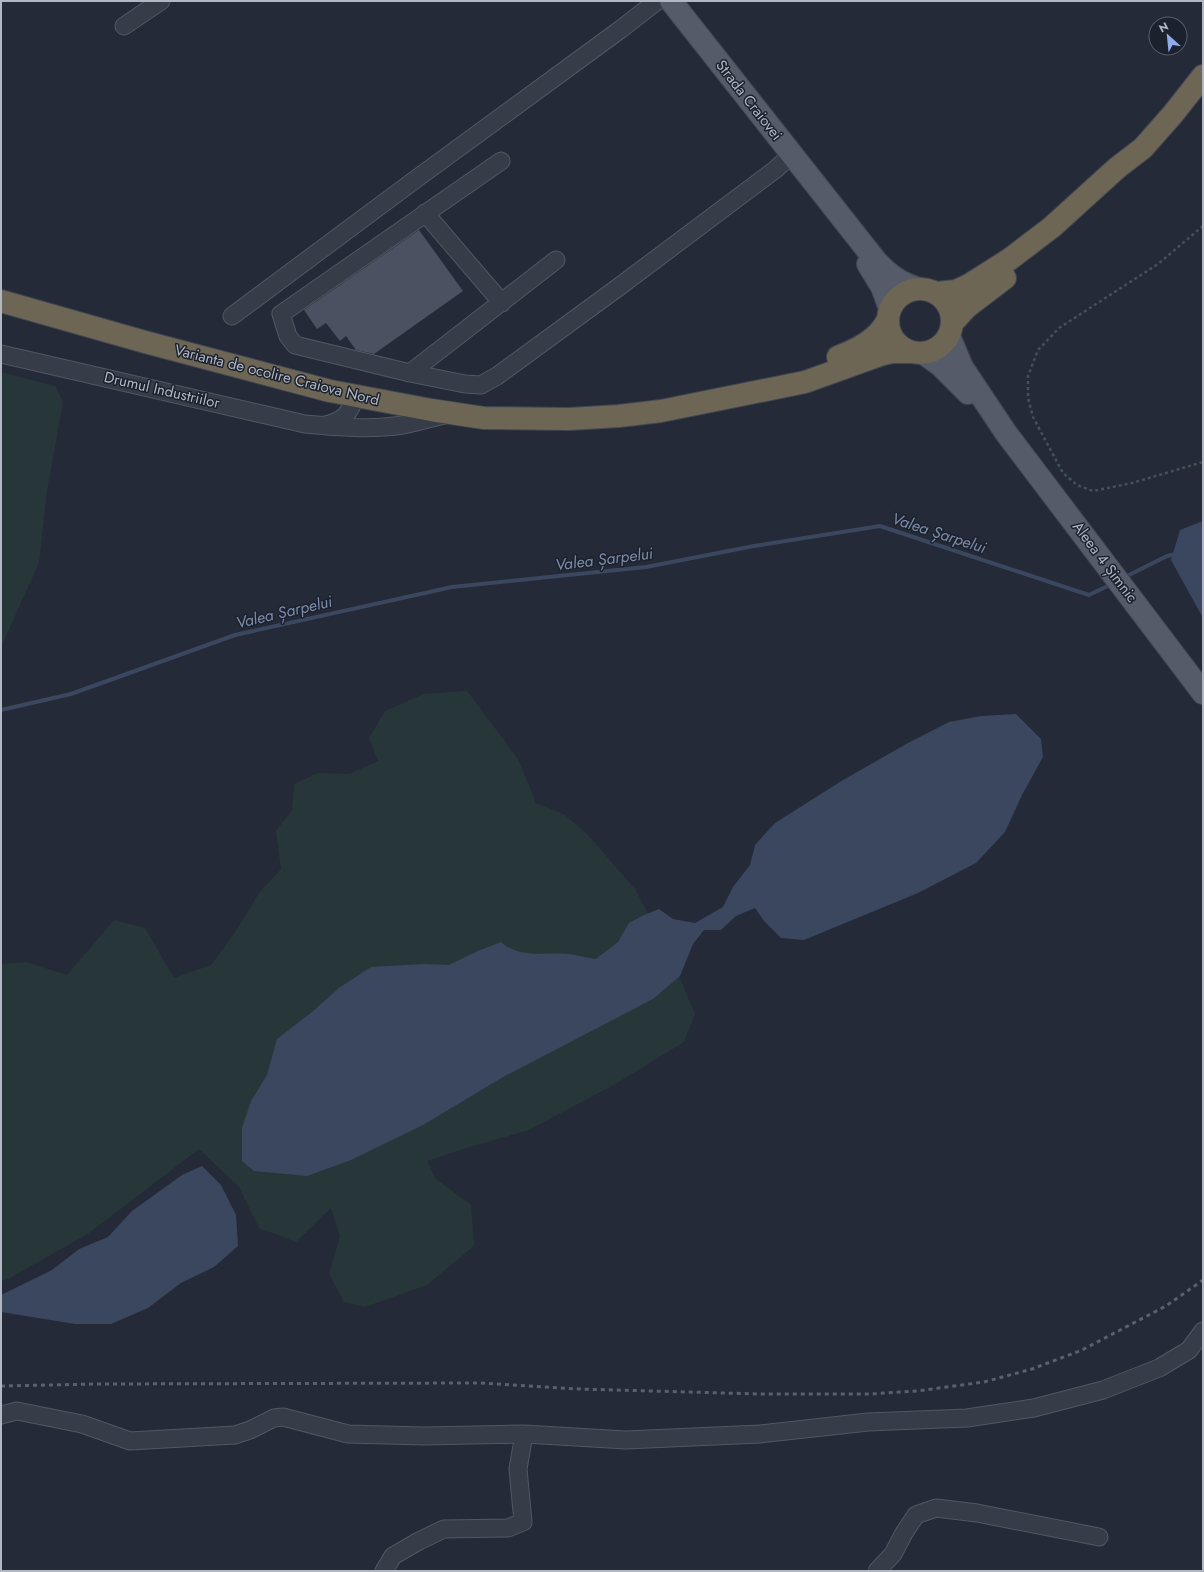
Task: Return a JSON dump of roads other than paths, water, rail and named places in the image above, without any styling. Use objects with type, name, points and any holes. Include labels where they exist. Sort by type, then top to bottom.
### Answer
[{"type":"highway","points":[[1143,148],[1117,168],[1076,207],[1026,248],[969,285],[956,291],[908,291],[897,298],[889,314],[889,330],[893,339],[901,347],[917,353],[933,351],[942,345],[951,329],[978,298],[1042,251],[1091,210],[1126,172],[1143,148],[1173,114],[1203,76]]},
{"type":"highway","points":[[929,291],[946,301],[951,311],[951,329]]},
{"type":"highway","name":"Varianta de ocolire Craiova Nord","points":[[1,301],[160,346],[330,391],[484,418],[530,419],[619,416],[668,410],[733,398],[771,388],[805,382],[883,354],[893,352],[917,353]]},
{"type":"highway","name":"Varianta de ocolire Craiova Nord","points":[[771,388],[807,369],[850,352],[869,342],[881,331],[889,314]]},
{"type":"main road","name":"Strada Craiovei","points":[[671,1],[826,200]]},
{"type":"main road","points":[[826,200],[876,261],[893,278],[908,286],[929,291]]},
{"type":"main road","points":[[826,200],[838,221],[877,277],[882,287],[889,314]]},
{"type":"main road","name":"Aleea 4 Șimnic","points":[[951,329],[962,367],[1006,433],[1203,693]]},
{"type":"main road","name":"Aleea 4 Șimnic","points":[[917,353],[940,365],[1006,433]]},
{"type":"street","points":[[124,26],[161,1]]},
{"type":"street","points":[[232,316],[657,1]]},
{"type":"street","points":[[501,162],[281,314],[288,336],[295,345],[410,373],[465,384],[481,384],[497,376],[616,289],[776,169],[791,155]]},
{"type":"street","points":[[425,214],[502,302]]},
{"type":"street","points":[[410,373],[556,260]]},
{"type":"street","name":"Drumul Industriilor","points":[[1,354],[305,424],[355,428],[381,427],[404,424],[454,413]]},
{"type":"street","name":"Drumul Industriilor","points":[[323,426],[343,419],[352,408],[356,396]]},
{"type":"street","points":[[1,1414],[17,1411],[82,1424],[130,1441],[235,1435],[250,1430],[274,1418],[283,1417],[348,1434],[424,1436],[524,1434],[626,1440],[760,1434],[868,1422],[967,1418],[1034,1408],[1103,1390],[1159,1368],[1189,1350],[1203,1331]]},
{"type":"street","points":[[384,1571],[393,1556],[444,1529],[508,1528],[523,1522],[518,1469],[524,1434]]},
{"type":"street","points":[[877,1571],[893,1554],[916,1515],[936,1508],[977,1513],[1099,1537]]},
{"type":"water","points":[[1203,521],[1203,618],[1171,560],[1180,530]]},
{"type":"water","points":[[1016,714],[1041,739],[1043,757],[1022,795],[1005,832],[976,863],[918,893],[804,940],[781,938],[764,921],[755,908],[736,916],[721,930],[704,930],[693,944],[680,976],[653,999],[503,1077],[423,1125],[351,1160],[307,1176],[254,1171],[242,1161],[242,1128],[251,1101],[267,1075],[277,1039],[312,1012],[339,988],[371,967],[425,964],[449,965],[501,942],[516,951],[524,953],[568,954],[596,959],[618,942],[629,923],[659,909],[673,919],[695,923],[723,907],[733,887],[750,865],[755,845],[775,823],[843,780],[908,743],[949,722],[981,716]]},
{"type":"water","points":[[202,1166],[221,1185],[236,1215],[238,1246],[214,1267],[181,1283],[148,1308],[111,1324],[75,1324],[1,1312],[1,1295],[52,1270],[79,1249],[108,1237],[132,1211],[182,1175]]},
{"type":"waterway","name":"Valea Șarpelui","points":[[1,710],[71,694],[235,635],[452,587],[646,567],[754,546],[880,526],[1089,595],[1112,584]]},
{"type":"waterway","name":"Valea Șarpelui","points":[[1123,578],[1167,556],[1177,554]]},
{"type":"railway","points":[[1,1386],[98,1384],[479,1383],[579,1389],[760,1394],[871,1394],[917,1391],[984,1382],[1032,1369],[1082,1350],[1166,1306],[1203,1280]]}]
